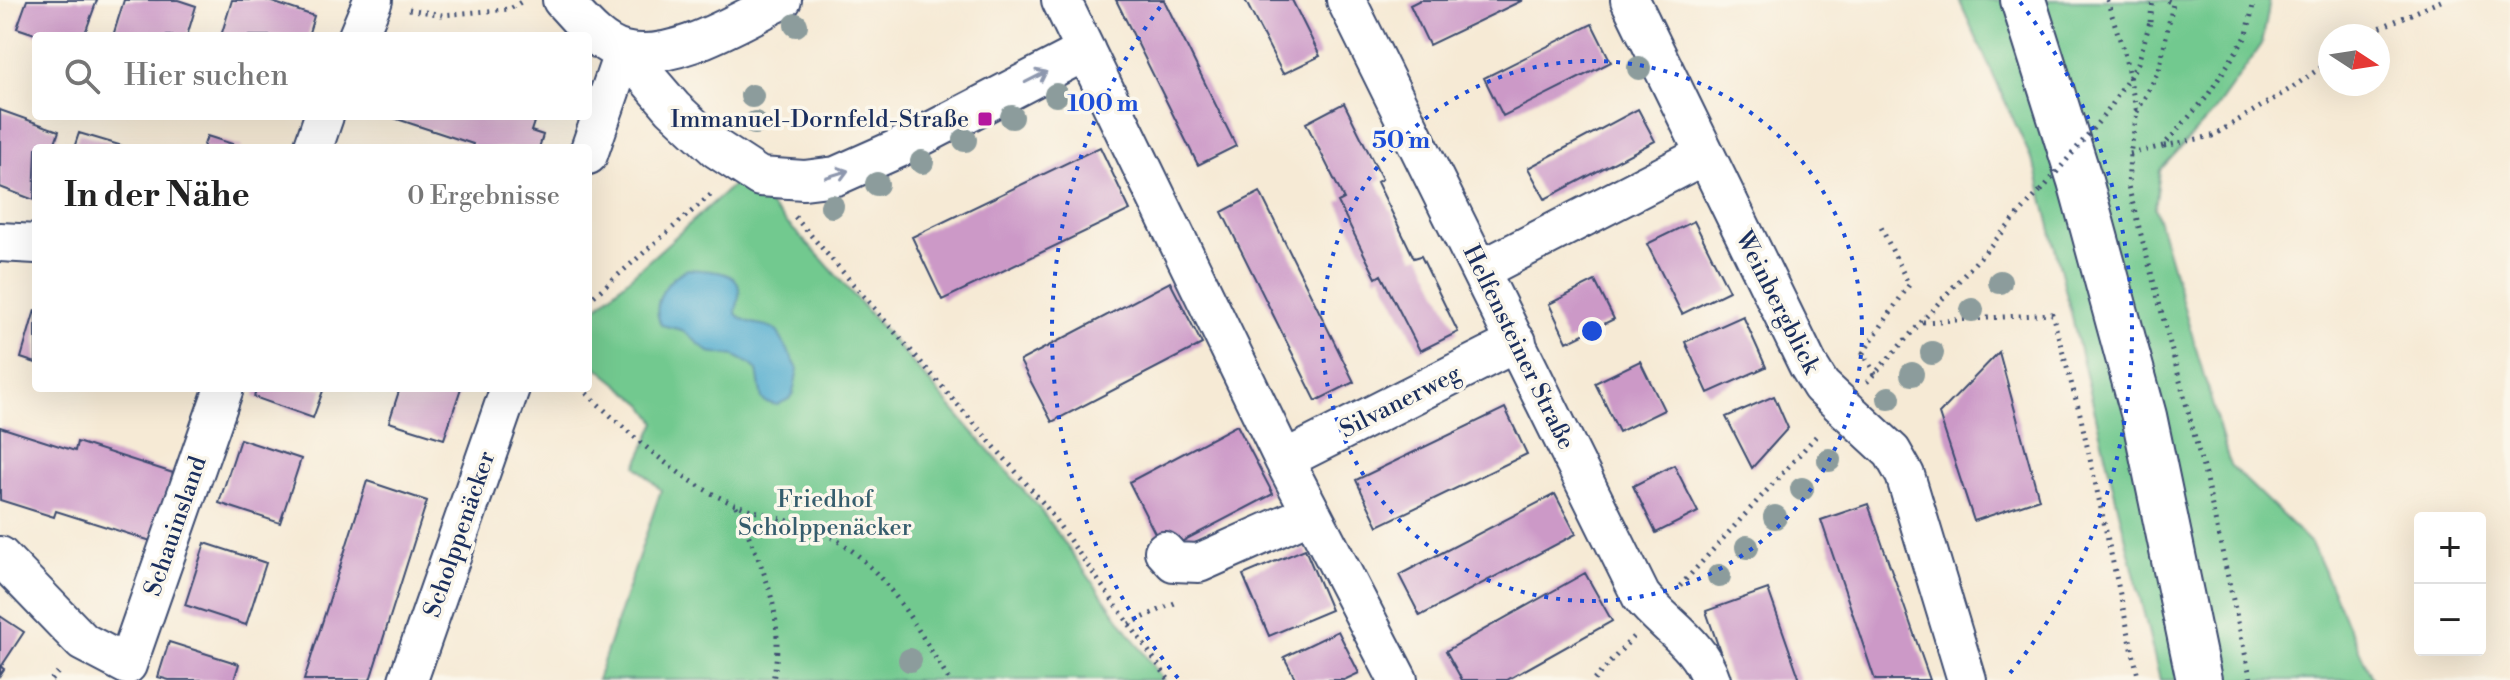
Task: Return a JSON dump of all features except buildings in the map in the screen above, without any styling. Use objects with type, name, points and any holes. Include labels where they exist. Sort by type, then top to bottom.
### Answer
[{"type":"main road","points":[[2023,0],[2080,181],[2144,416],[2199,680]]},
{"type":"street","points":[[359,32],[371,0]]},
{"type":"street","points":[[562,0],[605,42],[624,51],[666,53],[782,0]]},
{"type":"street","points":[[1061,0],[1284,460],[1398,680]]},
{"type":"street","name":"Helfensteiner Straße","points":[[1346,0],[1641,596],[1655,613],[1694,647],[1711,680]]},
{"type":"street","name":"Weinbergblick","points":[[1630,0],[1808,365],[1821,386],[1892,452],[1905,475],[1967,680]]},
{"type":"street","points":[[592,144],[624,51]]},
{"type":"street","points":[[624,51],[673,108],[717,149],[750,171],[804,180],[836,176],[899,148],[1086,51]]},
{"type":"street","points":[[314,144],[323,120]]},
{"type":"street","points":[[1481,270],[1704,155]]},
{"type":"street","points":[[0,242],[32,244]]},
{"type":"street","name":"Silvanerweg","points":[[1284,460],[1517,342]]},
{"type":"street","name":"Schauinsland","points":[[0,556],[83,642],[127,665],[223,392]]},
{"type":"street","name":"Scholppenäcker","points":[[408,680],[509,392]]},
{"type":"street","points":[[1164,551],[1174,562],[1199,563],[1311,513]]},
{"type":"path","points":[[371,0],[442,15],[510,9],[524,0]]},
{"type":"path","points":[[2107,0],[2124,52],[2137,113]]},
{"type":"path","points":[[1594,680],[1922,323],[2041,191],[2110,108],[2138,63],[2153,0]]},
{"type":"path","points":[[2166,0],[2173,3],[2159,71],[2137,113],[2128,186],[2205,475],[2251,680]]},
{"type":"path","points":[[2163,146],[2206,98],[2247,35],[2254,0]]},
{"type":"path","points":[[2388,24],[2443,0]]},
{"type":"path","points":[[2130,154],[2212,136],[2318,69]]},
{"type":"path","points":[[592,298],[720,186],[750,171],[1044,504],[1169,680]]},
{"type":"path","points":[[1875,374],[1863,353],[1909,285],[1879,223]]},
{"type":"path","points":[[1922,323],[2052,314],[2080,414],[2139,680]]},
{"type":"path","points":[[585,392],[658,457],[700,488],[736,505],[827,535],[852,550],[893,592],[949,680]]},
{"type":"path","points":[[736,505],[771,588],[778,657],[773,680]]},
{"type":"green space","points":[[1959,0],[2270,0],[2262,44],[2213,113],[2160,170],[2155,208],[2230,465],[2311,543],[2373,680],[2160,680],[2036,169]]},
{"type":"green space","name":"Friedhof Scholppenäcker","points":[[742,177],[821,258],[1040,509],[1163,680],[597,680],[661,490],[636,466],[656,422],[644,405],[592,363],[592,311]]},
{"type":"water","points":[[688,269],[718,272],[732,277],[739,291],[736,314],[748,322],[777,331],[798,369],[789,399],[777,405],[766,402],[762,399],[757,370],[750,364],[735,356],[709,352],[682,330],[661,325],[658,308],[662,292],[673,278]]},
{"type":"place","name":"Immanuel-Dornfeld-Straße","points":[[985,119]]}]
